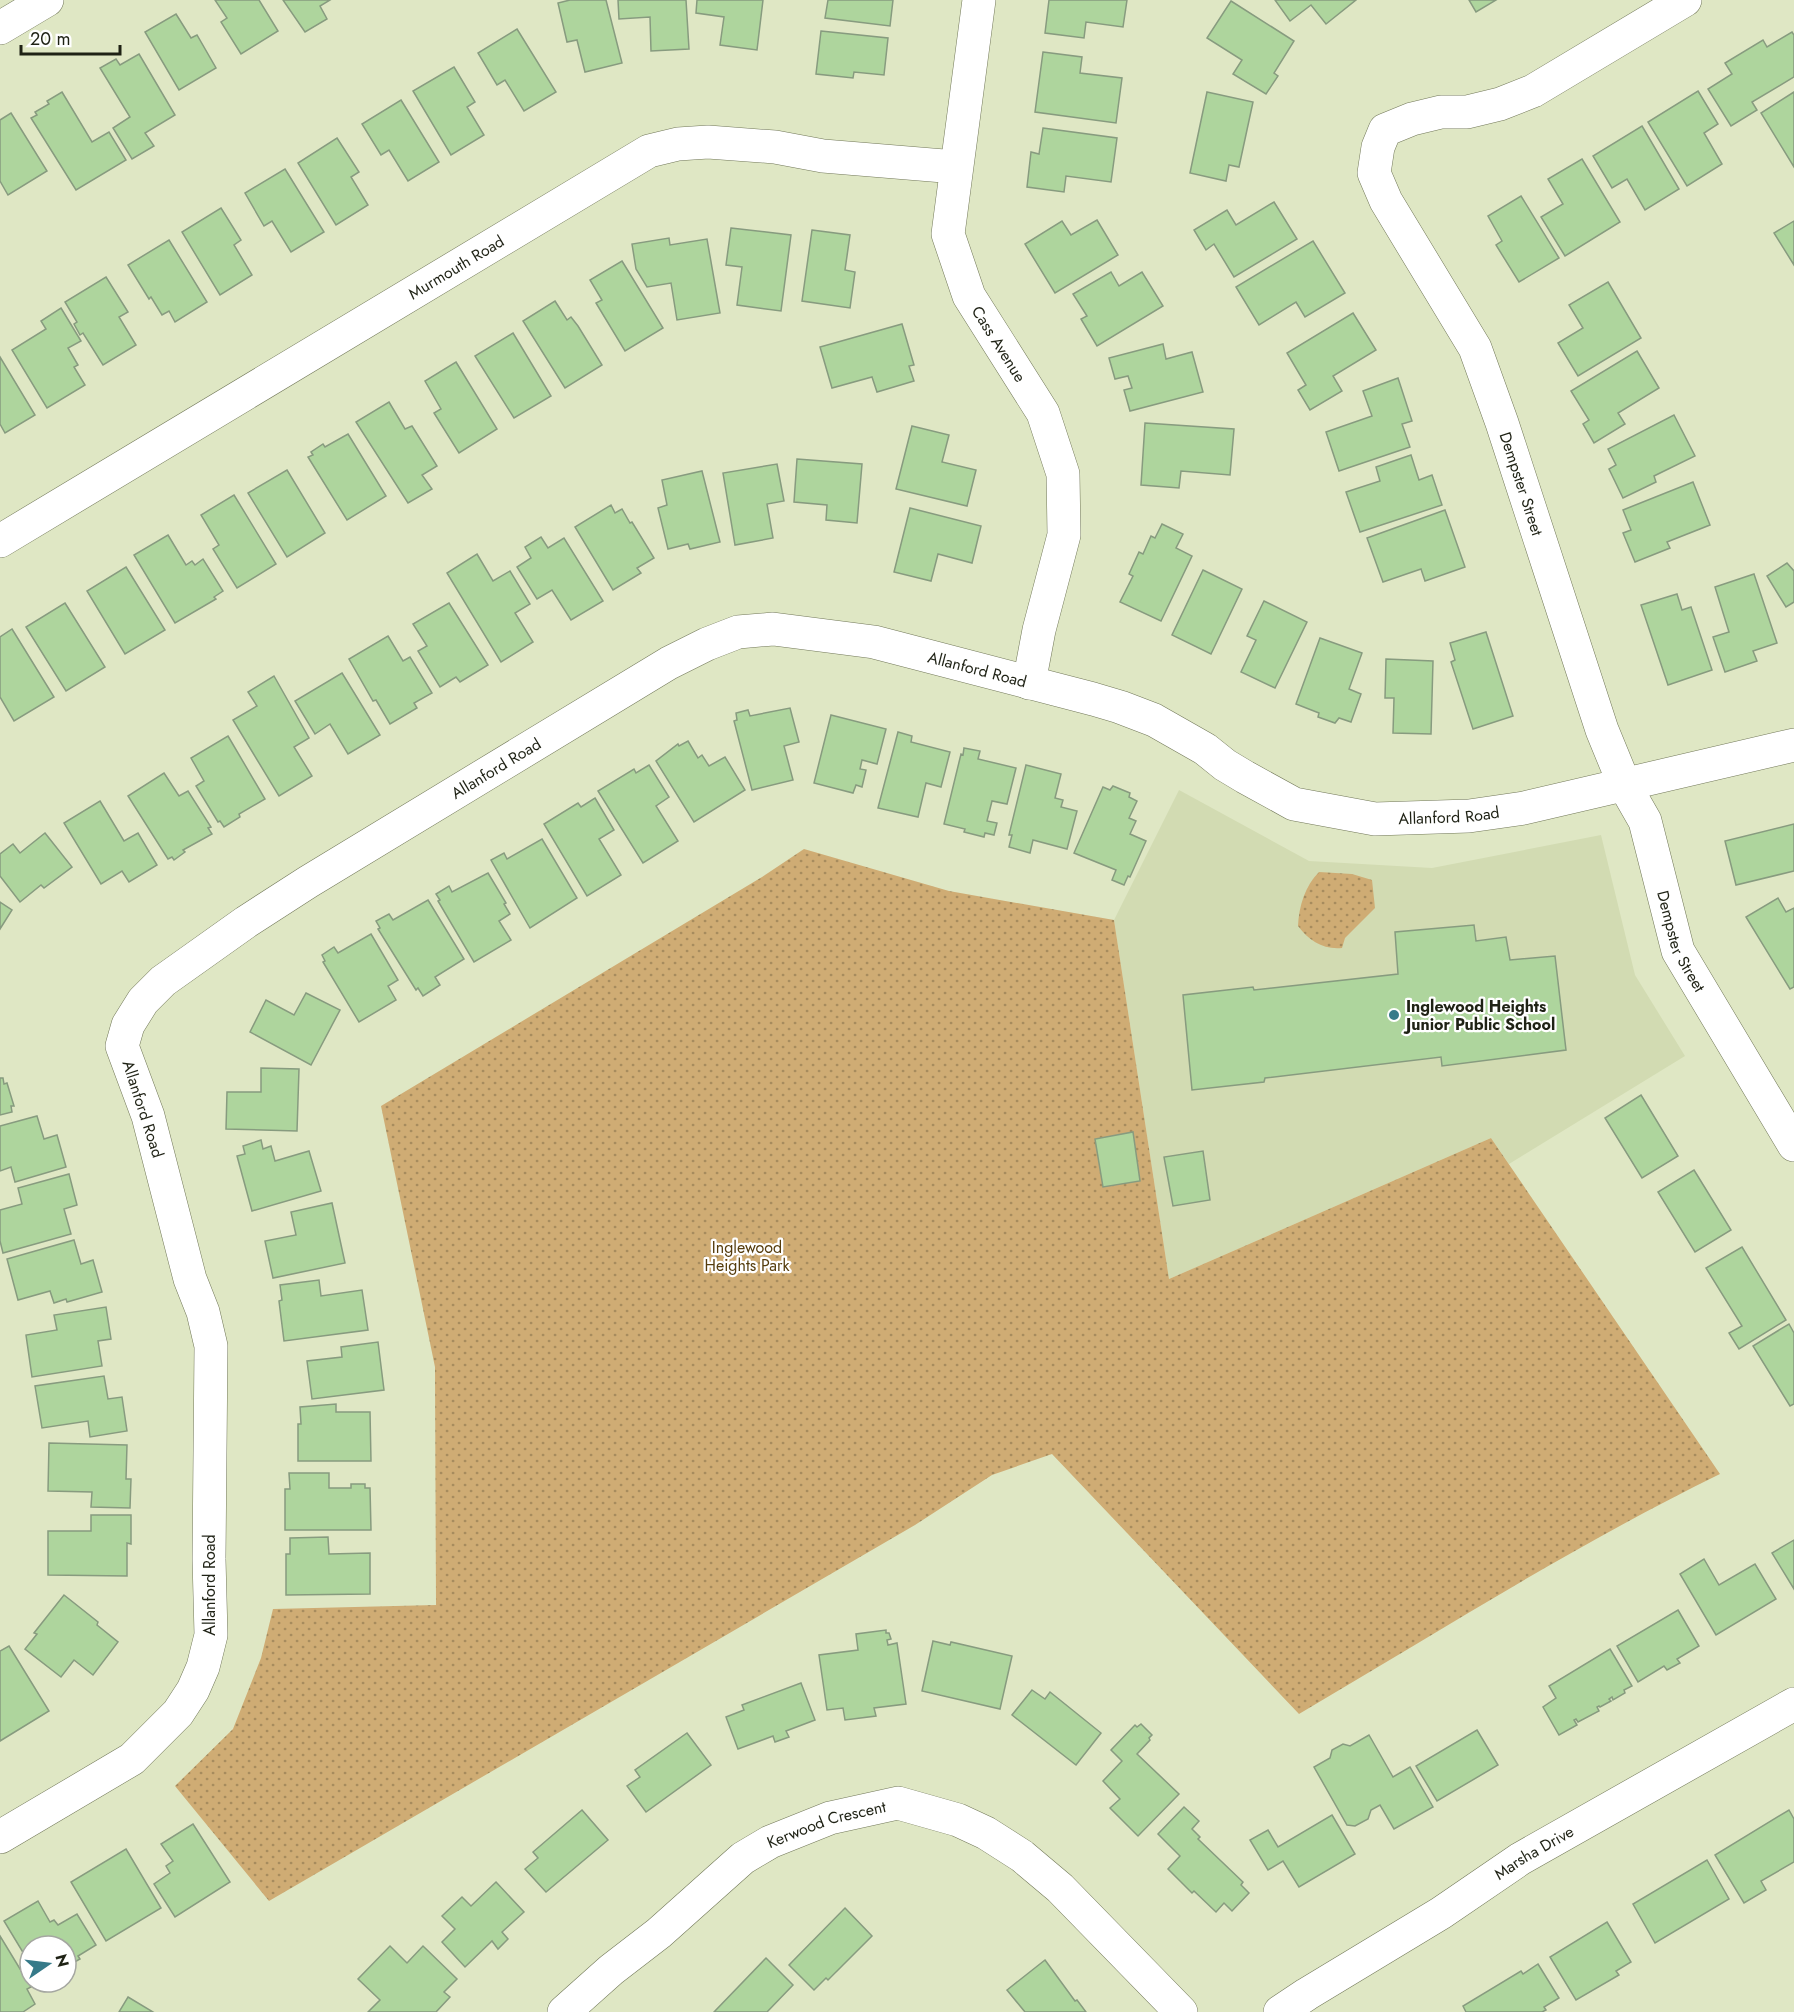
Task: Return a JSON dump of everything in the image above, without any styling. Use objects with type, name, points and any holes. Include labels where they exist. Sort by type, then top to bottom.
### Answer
[{"type":"street","points":[[0,28],[47,0]]},
{"type":"street","name":"Cass Avenue","points":[[979,0],[948,234],[969,296],[1043,413],[1063,474],[1064,535],[1039,630],[1029,683]]},
{"type":"street","name":"Dempster Street","points":[[1685,0],[1533,91],[1500,104],[1467,112],[1441,112],[1412,119],[1384,130],[1378,147],[1374,173],[1386,201],[1475,348],[1602,730],[1625,786],[1645,821],[1678,951],[1794,1145]]},
{"type":"street","name":"Murmouth Road","points":[[0,541],[649,150],[678,144],[708,142],[775,147],[823,156],[956,167]]},
{"type":"street","name":"Allanford Road","points":[[0,1837],[132,1759],[177,1713],[203,1667],[210,1635],[211,1346],[203,1312],[190,1279],[148,1116],[122,1046],[128,1025],[142,1001],[171,975],[308,882],[669,663],[738,632],[773,629],[874,642],[1093,699],[1154,720],[1205,749],[1245,777],[1294,804],[1364,817],[1410,819],[1469,816],[1524,808],[1794,746]]},
{"type":"street","name":"Marsha Drive","points":[[1280,2012],[1441,1913],[1520,1859],[1794,1704]]},
{"type":"street","name":"Kerwood Crescent","points":[[564,2012],[611,1970],[659,1934],[709,1886],[743,1858],[770,1842],[821,1822],[898,1803],[958,1820],[986,1833],[1022,1856],[1059,1888],[1181,2012]]},
{"type":"shaded area","name":"Inglewood Heights Junior Public School","points":[[1179,790],[1309,861],[1432,868],[1601,835],[1635,975],[1685,1056],[1509,1164],[1491,1138],[1169,1279],[1114,920]]},
{"type":"green space","name":"Inglewood Heights Park","points":[[804,849],[949,891],[1114,920],[1169,1279],[1491,1138],[1720,1474],[1560,1560],[1299,1714],[1052,1454],[992,1475],[915,1525],[269,1901],[175,1786],[233,1729],[261,1658],[273,1609],[436,1605],[435,1367],[381,1106],[762,877]]},
{"type":"green space","points":[[1319,872],[1352,874],[1372,880],[1375,908],[1345,938],[1342,948],[1329,948],[1317,943],[1298,926],[1304,897]]},
{"type":"building","points":[[215,0],[259,0],[278,31],[241,54],[221,22],[227,18]]},
{"type":"building","points":[[283,0],[330,0],[320,6],[327,19],[305,32]]},
{"type":"building","points":[[570,0],[606,0],[622,63],[585,72],[577,40],[567,42],[558,3]]},
{"type":"building","points":[[618,0],[686,0],[689,49],[651,51],[650,17],[619,19]]},
{"type":"building","points":[[697,0],[763,0],[757,50],[720,45],[724,17],[696,13]]},
{"type":"building","points":[[828,0],[893,0],[890,26],[825,18]]},
{"type":"building","points":[[1049,0],[1127,0],[1123,27],[1086,22],[1084,38],[1045,33]]},
{"type":"building","points":[[1275,0],[1356,0],[1326,24],[1311,5],[1290,21]]},
{"type":"building","points":[[1469,0],[1496,0],[1476,12]]},
{"type":"building","points":[[1231,1],[1294,41],[1274,73],[1278,76],[1266,94],[1233,74],[1242,60],[1207,38]]},
{"type":"building","points":[[176,14],[191,38],[197,35],[216,68],[179,90],[145,32]]},
{"type":"building","points":[[517,29],[556,92],[524,111],[505,80],[497,85],[478,53]]},
{"type":"building","points":[[821,31],[888,38],[884,75],[854,72],[853,78],[816,74]]},
{"type":"building","points":[[1792,32],[1794,35],[1794,77],[1752,102],[1757,110],[1731,126],[1708,89],[1732,74],[1725,63],[1763,40],[1767,47]]},
{"type":"building","points":[[1043,52],[1082,57],[1080,73],[1122,78],[1116,123],[1035,112]]},
{"type":"building","points":[[139,54],[175,115],[145,133],[154,146],[132,159],[113,128],[130,117],[100,68],[116,59],[120,65]]},
{"type":"building","points":[[454,67],[475,102],[467,107],[484,135],[451,155],[413,91]]},
{"type":"building","points":[[1698,91],[1718,124],[1704,133],[1722,164],[1687,186],[1648,122]]},
{"type":"building","points":[[62,92],[92,142],[109,132],[126,160],[76,190],[31,118],[37,115],[35,112],[49,104],[47,101]]},
{"type":"building","points":[[1207,92],[1253,102],[1239,167],[1229,165],[1226,181],[1190,173]]},
{"type":"building","points":[[1794,92],[1794,167],[1761,113]]},
{"type":"building","points":[[401,100],[439,162],[408,181],[389,150],[381,155],[362,124]]},
{"type":"building","points":[[11,113],[47,171],[8,195],[0,181],[0,120]]},
{"type":"building","points":[[1642,126],[1679,189],[1645,210],[1627,179],[1612,188],[1593,156]]},
{"type":"building","points":[[1043,128],[1117,138],[1111,182],[1066,176],[1064,192],[1027,187],[1031,152],[1039,154]]},
{"type":"building","points":[[337,138],[359,172],[351,177],[368,205],[336,225],[298,163]]},
{"type":"building","points":[[1582,159],[1620,222],[1565,256],[1541,217],[1563,204],[1548,179]]},
{"type":"building","points":[[285,169],[324,232],[291,252],[272,221],[264,226],[245,193]]},
{"type":"building","points":[[1521,196],[1559,258],[1519,282],[1496,245],[1502,241],[1488,216]]},
{"type":"building","points":[[1274,202],[1297,239],[1234,277],[1214,244],[1206,250],[1194,230],[1227,210],[1236,225]]},
{"type":"building","points":[[221,208],[241,240],[234,245],[252,275],[220,295],[182,232]]},
{"type":"building","points":[[1097,220],[1118,255],[1055,293],[1025,244],[1062,221],[1071,235]]},
{"type":"building","points":[[1794,221],[1794,265],[1774,233]]},
{"type":"building","points":[[731,228],[791,235],[781,311],[737,305],[742,267],[726,265]]},
{"type":"building","points":[[812,230],[850,235],[845,270],[855,272],[850,308],[802,301]]},
{"type":"building","points":[[669,238],[670,245],[707,239],[720,313],[677,320],[671,283],[647,287],[636,269],[632,244]]},
{"type":"building","points":[[169,240],[207,302],[175,322],[169,311],[162,315],[128,265]]},
{"type":"building","points":[[1313,241],[1345,293],[1305,317],[1296,302],[1259,325],[1236,287]]},
{"type":"building","points":[[622,261],[663,328],[625,351],[596,303],[602,300],[590,280]]},
{"type":"building","points":[[1111,272],[1119,286],[1142,272],[1163,306],[1097,346],[1081,319],[1087,316],[1073,294]]},
{"type":"building","points":[[106,277],[128,312],[119,317],[136,345],[103,365],[83,333],[80,335],[74,324],[77,322],[65,302]]},
{"type":"building","points":[[1608,282],[1641,338],[1578,376],[1558,343],[1583,328],[1569,305]]},
{"type":"building","points":[[555,301],[567,320],[571,317],[578,326],[602,365],[565,388],[523,321]]},
{"type":"building","points":[[61,308],[81,341],[68,348],[78,365],[74,367],[85,385],[47,408],[12,350],[46,329],[41,321]]},
{"type":"building","points":[[1353,313],[1376,350],[1333,376],[1342,391],[1310,410],[1298,390],[1306,385],[1287,353]]},
{"type":"building","points":[[902,324],[914,365],[909,366],[914,381],[877,392],[872,377],[832,388],[820,347]]},
{"type":"building","points":[[513,333],[551,396],[514,418],[475,356]]},
{"type":"building","points":[[1163,344],[1166,359],[1192,352],[1203,392],[1130,411],[1124,390],[1132,388],[1128,376],[1115,379],[1109,358]]},
{"type":"building","points":[[1637,351],[1659,388],[1618,413],[1625,424],[1594,443],[1583,424],[1589,420],[1571,391]]},
{"type":"building","points":[[0,357],[35,415],[5,433],[0,424]]},
{"type":"building","points":[[456,362],[497,429],[459,453],[434,413],[441,409],[425,381]]},
{"type":"building","points":[[1398,378],[1412,421],[1402,424],[1410,447],[1339,471],[1326,432],[1372,416],[1363,391]]},
{"type":"building","points":[[389,402],[405,429],[412,426],[437,466],[422,475],[432,489],[408,503],[356,422]]},
{"type":"building","points":[[1674,415],[1695,456],[1654,476],[1656,482],[1623,498],[1609,469],[1616,465],[1608,449]]},
{"type":"building","points":[[1145,423],[1234,429],[1230,475],[1181,471],[1179,488],[1141,485]]},
{"type":"building","points":[[912,426],[949,435],[942,462],[976,470],[967,506],[896,489]]},
{"type":"building","points":[[348,434],[386,496],[347,520],[308,457],[313,455],[311,452],[323,444],[325,447]]},
{"type":"building","points":[[1411,455],[1419,480],[1432,475],[1442,505],[1360,532],[1346,492],[1380,481],[1376,467]]},
{"type":"building","points":[[797,459],[862,464],[857,523],[826,520],[827,505],[794,502]]},
{"type":"building","points":[[777,464],[784,501],[767,504],[773,538],[735,545],[723,473]]},
{"type":"building","points":[[287,470],[325,533],[287,557],[248,493]]},
{"type":"building","points":[[702,471],[720,542],[690,549],[688,544],[668,549],[658,508],[667,505],[662,480]]},
{"type":"building","points":[[1693,482],[1710,525],[1667,542],[1670,548],[1635,562],[1623,533],[1631,530],[1623,510]]},
{"type":"building","points":[[234,495],[276,564],[237,588],[213,549],[219,545],[201,515]]},
{"type":"building","points":[[611,505],[615,513],[622,509],[654,558],[637,568],[641,573],[613,590],[575,527]]},
{"type":"building","points":[[910,508],[981,526],[972,563],[938,554],[931,581],[894,572]]},
{"type":"building","points":[[1445,510],[1465,567],[1425,581],[1421,569],[1383,582],[1367,538]]},
{"type":"building","points":[[1162,524],[1183,534],[1176,548],[1192,556],[1161,621],[1120,602],[1133,576],[1129,574],[1139,552],[1143,554],[1151,536],[1155,538]]},
{"type":"building","points":[[168,535],[186,565],[192,561],[195,565],[203,559],[223,591],[214,597],[216,599],[175,623],[134,555]]},
{"type":"building","points":[[541,537],[548,548],[564,538],[603,601],[571,620],[552,590],[537,599],[517,567],[531,558],[525,547]]},
{"type":"building","points":[[477,554],[493,581],[510,571],[530,604],[515,613],[533,642],[501,662],[447,573]]},
{"type":"building","points":[[1787,563],[1794,571],[1794,602],[1786,607],[1767,576]]},
{"type":"building","points":[[126,567],[165,630],[125,654],[87,591]]},
{"type":"building","points":[[1203,570],[1242,589],[1211,654],[1172,635]]},
{"type":"building","points":[[1754,574],[1777,643],[1753,651],[1757,661],[1725,672],[1713,637],[1729,632],[1715,587]]},
{"type":"building","points":[[1677,594],[1682,610],[1691,607],[1712,670],[1668,685],[1641,605]]},
{"type":"building","points":[[1264,601],[1307,622],[1275,688],[1241,672],[1256,640],[1247,636]]},
{"type":"building","points":[[65,603],[105,667],[66,691],[26,627]]},
{"type":"building","points":[[449,603],[488,665],[460,682],[456,677],[440,687],[418,651],[427,646],[413,624]]},
{"type":"building","points":[[12,629],[54,697],[14,721],[0,697],[0,637]]},
{"type":"building","points":[[1486,632],[1513,716],[1473,729],[1451,662],[1455,660],[1450,643]]},
{"type":"building","points":[[388,636],[403,661],[410,657],[432,693],[414,703],[417,708],[390,724],[376,700],[373,701],[349,659]]},
{"type":"building","points":[[1320,638],[1362,653],[1349,689],[1361,694],[1351,722],[1339,718],[1335,723],[1318,717],[1319,713],[1296,704]]},
{"type":"building","points":[[1386,659],[1433,661],[1431,734],[1393,733],[1394,698],[1385,698]]},
{"type":"building","points":[[342,673],[380,735],[348,754],[330,724],[315,734],[295,701]]},
{"type":"building","points":[[274,676],[309,738],[294,747],[312,776],[279,796],[233,720],[257,706],[248,692]]},
{"type":"building","points":[[790,708],[799,742],[784,746],[793,780],[752,790],[734,721],[737,720],[736,713],[748,710],[750,716]]},
{"type":"building","points":[[831,715],[886,729],[877,764],[862,760],[860,769],[866,770],[862,787],[856,785],[853,793],[814,783]]},
{"type":"building","points":[[898,732],[912,736],[911,742],[950,752],[941,787],[926,783],[918,817],[878,808]]},
{"type":"building","points":[[228,736],[265,799],[239,814],[240,817],[224,827],[220,821],[218,822],[196,786],[204,781],[191,758]]},
{"type":"building","points":[[688,741],[698,758],[702,755],[709,766],[725,757],[745,790],[694,822],[656,761],[678,744],[679,746]]},
{"type":"building","points":[[964,748],[980,751],[978,759],[1016,768],[1007,804],[992,801],[987,821],[997,823],[994,835],[985,833],[984,837],[944,824]]},
{"type":"building","points":[[649,765],[669,797],[656,806],[678,841],[643,863],[598,791],[634,769],[636,773]]},
{"type":"building","points":[[1026,765],[1061,774],[1055,798],[1063,800],[1061,807],[1077,811],[1067,849],[1033,840],[1030,853],[1009,847],[1012,835],[1009,835]]},
{"type":"building","points":[[164,773],[179,796],[188,791],[211,827],[208,828],[212,834],[183,850],[185,852],[174,860],[172,857],[168,859],[128,796]]},
{"type":"building","points":[[1113,786],[1130,793],[1129,797],[1137,801],[1129,818],[1136,821],[1130,834],[1146,841],[1124,885],[1112,880],[1116,870],[1074,853],[1103,787],[1110,790]]},
{"type":"building","points":[[595,798],[614,830],[599,839],[621,875],[587,896],[544,824],[578,803],[581,807]]},
{"type":"building","points":[[100,801],[124,841],[138,833],[157,865],[129,882],[122,871],[101,884],[64,823]]},
{"type":"building","points":[[1794,824],[1794,871],[1736,885],[1725,841]]},
{"type":"building","points":[[45,833],[72,867],[44,888],[41,885],[20,902],[0,876],[0,854],[13,844],[20,853]]},
{"type":"building","points":[[542,839],[577,898],[530,928],[491,860],[504,853],[507,859]]},
{"type":"building","points":[[488,873],[510,914],[499,921],[511,940],[474,962],[436,894],[449,886],[452,892]]},
{"type":"building","points":[[1778,898],[1786,912],[1794,908],[1794,987],[1790,989],[1746,917]]},
{"type":"building","points":[[428,900],[464,959],[435,977],[440,985],[423,996],[418,988],[416,990],[378,929],[380,928],[376,921],[389,914],[393,920]]},
{"type":"building","points":[[0,902],[12,910],[0,929]]},
{"type":"building","points":[[1474,925],[1476,941],[1506,937],[1510,960],[1555,956],[1566,1050],[1442,1066],[1441,1057],[1265,1078],[1264,1082],[1192,1090],[1183,995],[1253,987],[1254,990],[1398,974],[1395,932]]},
{"type":"building","points":[[371,934],[398,980],[388,986],[396,1000],[359,1022],[323,962],[325,961],[322,955],[334,947],[338,953]]},
{"type":"building","points":[[306,993],[340,1010],[311,1065],[250,1032],[266,1000],[294,1015]]},
{"type":"building","points":[[261,1068],[299,1069],[297,1131],[226,1129],[227,1092],[261,1092]]},
{"type":"building","points":[[0,1078],[3,1078],[4,1084],[7,1083],[14,1106],[11,1106],[12,1112],[0,1115]]},
{"type":"building","points":[[1641,1095],[1678,1156],[1642,1178],[1605,1118]]},
{"type":"building","points":[[37,1116],[44,1139],[57,1135],[66,1167],[15,1182],[11,1167],[0,1171],[0,1126]]},
{"type":"building","points":[[1133,1132],[1140,1181],[1103,1187],[1095,1139]]},
{"type":"building","points":[[261,1140],[263,1149],[271,1146],[275,1161],[309,1151],[321,1191],[252,1211],[237,1156],[245,1154],[243,1146]]},
{"type":"building","points":[[1203,1151],[1210,1200],[1173,1206],[1164,1157]]},
{"type":"building","points":[[1694,1170],[1731,1230],[1695,1252],[1658,1192]]},
{"type":"building","points":[[69,1174],[77,1205],[64,1209],[71,1234],[3,1253],[0,1241],[0,1210],[22,1204],[18,1188]]},
{"type":"building","points":[[332,1203],[345,1263],[273,1278],[265,1241],[296,1235],[291,1212]]},
{"type":"building","points":[[74,1240],[81,1264],[93,1260],[102,1292],[67,1302],[66,1299],[54,1303],[50,1291],[18,1300],[7,1259]]},
{"type":"building","points":[[1742,1247],[1786,1320],[1739,1349],[1729,1333],[1742,1326],[1706,1268]]},
{"type":"building","points":[[319,1280],[321,1296],[362,1290],[368,1330],[284,1341],[279,1301],[282,1300],[280,1285]]},
{"type":"building","points":[[106,1307],[111,1339],[98,1341],[102,1366],[32,1377],[26,1335],[57,1330],[54,1315]]},
{"type":"building","points":[[1789,1324],[1794,1333],[1794,1404],[1790,1406],[1753,1346]]},
{"type":"building","points":[[378,1342],[384,1390],[312,1399],[307,1361],[342,1357],[341,1347]]},
{"type":"building","points":[[104,1376],[108,1399],[122,1397],[127,1431],[90,1437],[88,1421],[42,1428],[35,1386]]},
{"type":"building","points":[[336,1404],[336,1412],[370,1412],[371,1461],[298,1461],[300,1407]]},
{"type":"building","points":[[49,1443],[127,1445],[126,1479],[131,1479],[130,1508],[91,1507],[92,1492],[48,1491]]},
{"type":"building","points":[[289,1473],[329,1473],[329,1488],[351,1488],[351,1484],[365,1484],[365,1488],[370,1488],[371,1530],[285,1530],[285,1489],[290,1489]]},
{"type":"building","points":[[91,1515],[131,1515],[131,1544],[127,1543],[127,1576],[48,1575],[48,1531],[91,1531]]},
{"type":"building","points":[[328,1537],[329,1554],[370,1553],[370,1594],[286,1595],[286,1554],[290,1554],[290,1538]]},
{"type":"building","points":[[1794,1540],[1794,1589],[1772,1553]]},
{"type":"building","points":[[1704,1559],[1719,1585],[1755,1564],[1776,1599],[1716,1635],[1680,1574]]},
{"type":"building","points":[[64,1595],[98,1622],[97,1625],[118,1642],[93,1675],[74,1660],[61,1677],[25,1649],[37,1634],[34,1633]]},
{"type":"building","points":[[1678,1610],[1699,1646],[1677,1659],[1680,1663],[1667,1670],[1664,1666],[1638,1682],[1617,1646]]},
{"type":"building","points":[[886,1630],[891,1639],[887,1640],[888,1645],[897,1643],[906,1704],[874,1708],[876,1716],[845,1720],[843,1708],[827,1710],[819,1655],[858,1650],[856,1634]]},
{"type":"building","points":[[933,1641],[950,1645],[951,1642],[1012,1656],[1000,1709],[922,1691]]},
{"type":"building","points":[[9,1646],[49,1711],[0,1741],[0,1651]]},
{"type":"building","points":[[1610,1649],[1632,1686],[1624,1690],[1625,1693],[1613,1700],[1612,1697],[1609,1699],[1611,1701],[1597,1707],[1599,1711],[1578,1722],[1574,1720],[1577,1725],[1559,1735],[1543,1707],[1556,1698],[1549,1686]]},
{"type":"building","points":[[801,1683],[815,1720],[786,1731],[789,1737],[775,1742],[773,1736],[738,1749],[726,1717],[744,1710],[742,1705]]},
{"type":"building","points":[[1032,1690],[1045,1699],[1050,1692],[1101,1733],[1076,1765],[1012,1715]]},
{"type":"building","points":[[1141,1724],[1152,1735],[1137,1754],[1179,1794],[1138,1836],[1110,1808],[1120,1799],[1103,1781],[1122,1761],[1111,1750],[1135,1725],[1137,1727]]},
{"type":"building","points":[[1477,1730],[1498,1765],[1437,1801],[1416,1766]]},
{"type":"building","points":[[687,1733],[711,1765],[646,1812],[627,1786],[640,1777],[635,1770]]},
{"type":"building","points":[[1369,1735],[1393,1777],[1410,1767],[1433,1807],[1394,1829],[1380,1805],[1371,1810],[1368,1819],[1355,1826],[1347,1825],[1314,1767],[1330,1758],[1332,1750],[1343,1744],[1350,1746]]},
{"type":"building","points":[[1184,1807],[1199,1821],[1192,1829],[1200,1837],[1198,1839],[1243,1882],[1241,1885],[1249,1893],[1232,1911],[1224,1903],[1216,1912],[1194,1891],[1192,1893],[1168,1869],[1180,1856],[1158,1834]]},
{"type":"building","points":[[582,1810],[608,1840],[546,1892],[525,1869],[538,1858],[533,1852]]},
{"type":"building","points":[[1789,1810],[1794,1819],[1794,1862],[1761,1881],[1766,1890],[1744,1903],[1715,1855]]},
{"type":"building","points":[[1332,1815],[1355,1854],[1299,1887],[1283,1861],[1268,1870],[1250,1840],[1268,1830],[1278,1847]]},
{"type":"building","points":[[193,1824],[230,1882],[175,1917],[154,1884],[170,1873],[166,1866],[173,1861],[161,1844]]},
{"type":"building","points":[[126,1849],[161,1908],[106,1941],[71,1882]]},
{"type":"building","points":[[1707,1860],[1729,1899],[1655,1943],[1633,1904]]},
{"type":"building","points":[[496,1882],[524,1912],[502,1932],[508,1939],[498,1949],[492,1941],[465,1967],[442,1942],[455,1929],[442,1916],[462,1897],[471,1906]]},
{"type":"building","points":[[38,1901],[50,1922],[54,1920],[58,1925],[77,1914],[96,1945],[78,1956],[78,1934],[18,1934],[18,1944],[4,1921]]},
{"type":"building","points":[[845,1908],[872,1936],[828,1980],[826,1978],[814,1990],[789,1965]]},
{"type":"building","points":[[1607,1922],[1631,1962],[1616,1971],[1619,1975],[1576,2000],[1550,1957]]},
{"type":"building","points":[[0,1936],[18,1966],[18,1994],[30,1994],[35,2004],[23,2012],[0,2012]]},
{"type":"building","points":[[390,1946],[407,1963],[423,1946],[457,1979],[444,1992],[450,1997],[436,2012],[368,2012],[380,2000],[358,1979]]},
{"type":"building","points":[[766,1958],[793,1985],[767,2012],[714,2012]]},
{"type":"building","points":[[1045,1960],[1075,2001],[1077,2000],[1086,2012],[1025,2012],[1007,1990]]},
{"type":"building","points":[[1538,1964],[1559,1998],[1544,2007],[1546,2010],[1542,2012],[1466,2012],[1463,2006],[1521,1971],[1523,1974]]},
{"type":"building","points":[[128,1997],[153,2012],[119,2012]]},
{"type":"place","name":"Inglewood Heights Junior Public School","points":[[1394,1015]]}]
